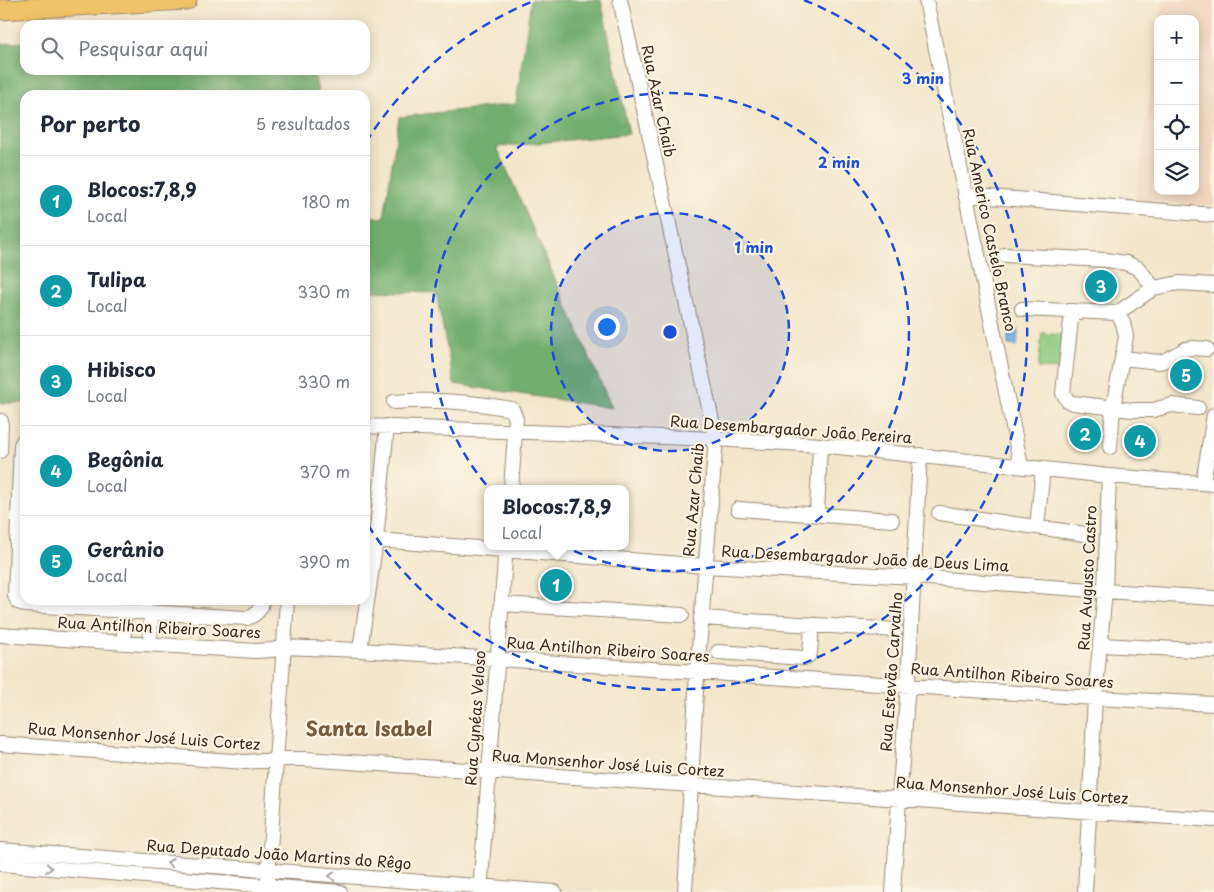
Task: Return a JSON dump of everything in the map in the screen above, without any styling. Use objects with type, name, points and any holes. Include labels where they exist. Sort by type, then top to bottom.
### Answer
[{"type":"main road","points":[[0,10],[187,0]]},
{"type":"street","name":"Rua Azar Chaib","points":[[620,0],[716,439],[697,673],[685,892]]},
{"type":"street","name":"Rua Americo Castelo Branco","points":[[926,0],[1021,466]]},
{"type":"street","points":[[965,195],[1214,215]]},
{"type":"street","points":[[1006,255],[1106,260],[1126,263],[1138,268],[1154,288]]},
{"type":"street","points":[[1022,308],[1117,313],[1154,288],[1179,283],[1214,285]]},
{"type":"street","points":[[1072,311],[1063,393],[1065,397],[1073,403],[1145,411],[1172,405],[1198,408]]},
{"type":"street","points":[[1110,447],[1113,408],[1123,358],[1125,330],[1117,313]]},
{"type":"street","points":[[1123,358],[1159,362],[1186,349],[1208,349]]},
{"type":"street","points":[[394,402],[415,400],[478,403],[512,409],[516,419],[516,431],[511,485]]},
{"type":"street","points":[[1209,484],[1214,415]]},
{"type":"street","points":[[0,451],[1,421]]},
{"type":"street","name":"Rua Desembargador João Pereira","points":[[370,426],[716,439],[820,445],[1109,476],[1209,484]]},
{"type":"street","points":[[370,540],[387,426]]},
{"type":"street","points":[[817,514],[820,445]]},
{"type":"street","name":"Rua Estevão Carvalho","points":[[893,892],[915,577],[920,455]]},
{"type":"street","points":[[1037,527],[1043,468]]},
{"type":"street","name":"Rua Augusto Castro","points":[[1086,892],[1095,698],[1105,591],[1109,476]]},
{"type":"street","points":[[738,509],[892,520]]},
{"type":"street","points":[[939,513],[1085,534]]},
{"type":"street","points":[[20,523],[16,596],[20,603]]},
{"type":"street","name":"Rua Desembargador João de Deus Lima","points":[[370,540],[484,547]]},
{"type":"street","name":"Rua Cynéas Veloso","points":[[480,889],[506,550]]},
{"type":"street","name":"Rua Desembargador João de Deus Lima","points":[[528,550],[705,566],[915,577],[1214,598]]},
{"type":"street","points":[[501,604],[682,615]]},
{"type":"street","points":[[26,605],[247,618],[254,616],[262,605]]},
{"type":"street","points":[[267,890],[287,605]]},
{"type":"street","points":[[360,650],[364,605]]},
{"type":"street","points":[[124,610],[124,642]]},
{"type":"street","points":[[150,644],[151,612]]},
{"type":"street","points":[[701,618],[896,630]]},
{"type":"street","points":[[718,652],[808,656],[810,653],[812,625]]},
{"type":"street","name":"Rua Antilhon Ribeiro Soares","points":[[0,635],[255,650],[272,650],[283,647],[360,650],[697,673],[1214,704]]},
{"type":"street","points":[[1100,644],[1214,651]]},
{"type":"street","name":"Rua Monsenhor José Luis Cortez","points":[[0,744],[245,762],[305,759],[1214,820]]},
{"type":"street","name":"Rua Deputado João Martins do Rêgo","points":[[0,850],[480,889],[555,892]]},
{"type":"street","name":"Rua Deputado João Martins do Rêgo","points":[[0,864],[267,890],[340,892]]},
{"type":"shaded area","points":[[1163,0],[1214,0],[1214,206],[1135,200],[1154,67],[1154,195],[1199,195],[1199,15],[1161,15]]},
{"type":"green space","points":[[531,0],[601,0],[629,134],[497,147],[612,408],[454,384],[436,293],[370,291],[370,217],[384,218],[399,117],[516,104]]},
{"type":"green space","points":[[20,42],[20,75],[314,75],[318,90],[20,90],[20,403],[0,403],[0,44]]},
{"type":"green space","points":[[1042,333],[1062,335],[1059,370],[1038,368]]},
{"type":"water","points":[[1008,330],[1018,330],[1017,346],[1008,345]]},
{"type":"place","name":"Hibisco","points":[[1101,286]]},
{"type":"place","name":"Gerânio","points":[[1186,375]]},
{"type":"place","name":"Tulipa","points":[[1085,434]]},
{"type":"place","name":"Begônia","points":[[1140,441]]},
{"type":"place","name":"Blocos:7,8,9","points":[[556,585]]},
{"type":"district","name":"Santa Isabel","points":[[369,729]]}]
